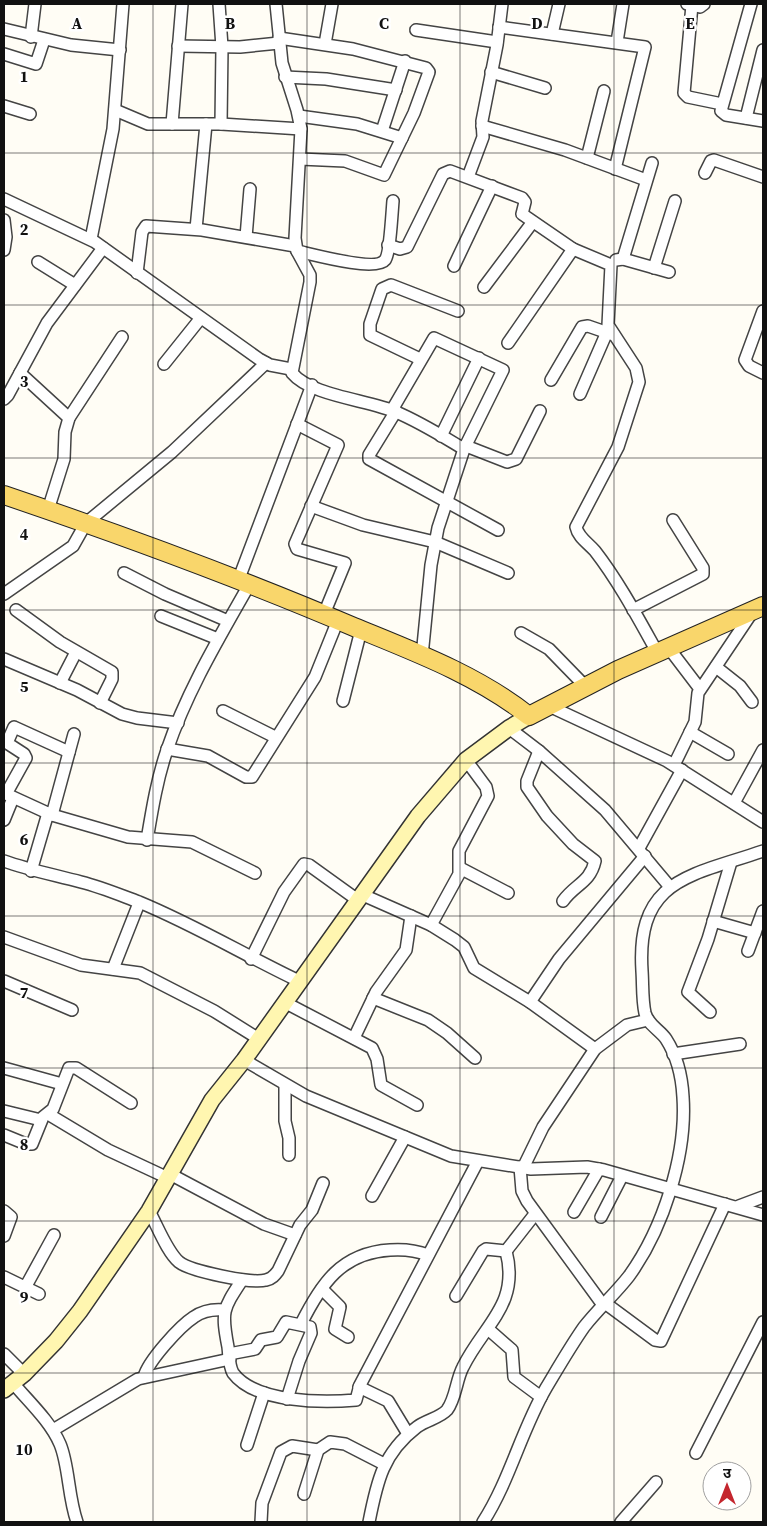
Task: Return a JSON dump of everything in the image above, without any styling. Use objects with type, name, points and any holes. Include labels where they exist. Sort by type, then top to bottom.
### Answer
[{"type":"main road","points":[[4,495],[93,525],[331,617],[422,656],[492,690],[529,716],[585,686],[662,649],[759,608]]},
{"type":"street","points":[[31,37],[35,4]]},
{"type":"street","points":[[91,240],[107,168],[115,110],[123,4]]},
{"type":"street","points":[[172,124],[182,4]]},
{"type":"street","points":[[219,4],[222,48],[221,124]]},
{"type":"street","points":[[147,840],[159,776],[167,749],[196,679],[228,621],[244,583],[297,424],[299,377],[310,282],[308,272],[296,249],[301,129],[299,116],[284,77],[276,4]]},
{"type":"street","points":[[324,44],[332,4]]},
{"type":"street","points":[[468,177],[482,140],[482,126],[498,42],[502,4]]},
{"type":"street","points":[[552,34],[559,4]]},
{"type":"street","points":[[617,42],[623,4]]},
{"type":"street","points":[[704,4],[701,7],[689,4],[684,93],[688,97],[722,104]]},
{"type":"street","points":[[751,4],[721,111],[723,114],[763,121]]},
{"type":"street","points":[[499,28],[642,45],[646,51],[615,169]]},
{"type":"street","points":[[4,29],[44,40],[120,50]]},
{"type":"street","points":[[416,30],[498,42]]},
{"type":"street","points":[[4,54],[36,64],[44,40]]},
{"type":"street","points":[[178,46],[222,48],[279,41],[324,44],[362,50],[426,68],[429,73],[402,138],[382,176],[345,160],[300,159]]},
{"type":"street","points":[[746,118],[763,50]]},
{"type":"street","points":[[382,131],[405,61]]},
{"type":"street","points":[[492,72],[545,88]]},
{"type":"street","points":[[284,77],[326,79],[396,90]]},
{"type":"street","points":[[587,158],[604,91]]},
{"type":"street","points":[[4,106],[30,114]]},
{"type":"street","points":[[115,110],[143,123],[221,124],[301,129]]},
{"type":"street","points":[[299,116],[344,122],[402,138]]},
{"type":"street","points":[[196,229],[206,124]]},
{"type":"street","points":[[482,126],[587,158],[646,180]]},
{"type":"street","points":[[705,173],[710,163],[714,160],[763,177]]},
{"type":"street","points":[[624,259],[652,163]]},
{"type":"street","points":[[388,245],[400,249],[407,247],[445,172],[452,171],[524,200],[522,214],[532,223],[574,249],[610,263],[618,259],[624,259],[669,272]]},
{"type":"street","points":[[454,266],[492,186]]},
{"type":"street","points":[[246,237],[250,189]]},
{"type":"street","points":[[4,199],[91,240],[266,363],[358,402],[394,411],[465,448],[513,462],[540,411]]},
{"type":"street","points":[[138,273],[144,227],[196,229],[246,237],[346,262],[376,264],[385,259],[393,202]]},
{"type":"street","points":[[654,268],[675,202]]},
{"type":"street","points":[[4,220],[6,237],[4,250]]},
{"type":"street","points":[[484,288],[532,223]]},
{"type":"street","points":[[4,398],[8,395],[47,324],[103,248]]},
{"type":"street","points":[[508,343],[574,249]]},
{"type":"street","points":[[38,262],[75,285]]},
{"type":"street","points":[[610,263],[612,269],[608,320],[611,334],[636,368],[639,378],[618,447],[576,526],[580,535],[594,550],[633,610],[662,649],[700,689]]},
{"type":"street","points":[[420,359],[371,336],[370,327],[379,293],[388,285],[458,311]]},
{"type":"street","points":[[763,311],[745,360],[746,364],[763,373]]},
{"type":"street","points":[[164,364],[200,318]]},
{"type":"street","points":[[551,380],[582,327],[588,326],[611,334]]},
{"type":"street","points":[[580,394],[611,334]]},
{"type":"street","points":[[48,510],[64,459],[65,432],[69,418],[122,337]]},
{"type":"street","points":[[422,656],[435,542],[447,502],[465,448],[503,371],[502,368],[434,338],[420,359],[369,455],[369,459],[447,502],[498,530]]},
{"type":"street","points":[[441,436],[479,358]]},
{"type":"street","points":[[4,594],[73,546],[266,363]]},
{"type":"street","points":[[20,373],[69,418]]},
{"type":"street","points":[[167,749],[208,756],[250,778],[315,676],[345,563],[296,548],[296,542],[316,491],[322,485],[338,445],[297,424]]},
{"type":"street","points":[[311,506],[363,525],[435,542],[508,573]]},
{"type":"street","points":[[633,610],[703,574],[702,568],[673,520]]},
{"type":"street","points":[[124,573],[165,594],[228,621]]},
{"type":"street","points":[[530,1002],[563,954],[642,852],[678,767],[696,718],[697,697],[700,689],[759,608]]},
{"type":"street","points":[[16,610],[76,652],[113,674],[100,703]]},
{"type":"street","points":[[161,616],[218,639]]},
{"type":"street","points":[[343,701],[361,630]]},
{"type":"street","points":[[521,633],[550,649],[585,686]]},
{"type":"street","points":[[60,683],[76,652]]},
{"type":"street","points":[[4,659],[60,683],[122,714],[137,718],[178,723]]},
{"type":"street","points":[[716,667],[740,686],[752,702]]},
{"type":"street","points":[[550,706],[678,767],[763,822]]},
{"type":"street","points":[[223,711],[275,737]]},
{"type":"street","points":[[14,1382],[56,1341],[80,1311],[149,1211],[212,1100],[286,1003],[418,816],[466,760],[509,728],[529,716]]},
{"type":"street","points":[[4,820],[8,795],[26,758],[24,754],[7,743],[14,727],[69,752]]},
{"type":"street","points":[[509,728],[605,810],[670,887]]},
{"type":"street","points":[[690,732],[728,754]]},
{"type":"street","points":[[31,871],[74,734]]},
{"type":"street","points":[[734,803],[763,750]]},
{"type":"street","points":[[539,752],[527,781],[527,788],[548,816],[573,844],[595,861],[584,883],[573,888],[563,901]]},
{"type":"street","points":[[431,925],[460,868],[459,851],[486,801],[488,793],[466,760]]},
{"type":"street","points":[[8,795],[50,814],[128,837],[147,840],[192,842],[255,873]]},
{"type":"street","points":[[483,1522],[502,1490],[541,1397],[584,1328],[629,1276],[643,1254],[671,1190],[684,1118],[681,1078],[673,1054],[665,1037],[648,1020],[644,1009],[641,964],[644,926],[654,901],[670,887],[685,879],[763,851]]},
{"type":"street","points":[[4,861],[31,871],[80,881],[139,903],[196,928],[251,959],[301,982]]},
{"type":"street","points":[[710,1012],[688,992],[731,862]]},
{"type":"street","points":[[251,959],[288,885],[304,864],[309,865],[361,898],[431,925],[464,947],[474,968],[530,1002],[596,1049]]},
{"type":"street","points":[[460,868],[508,893]]},
{"type":"street","points":[[113,969],[139,903]]},
{"type":"street","points":[[748,951],[763,911]]},
{"type":"street","points":[[354,1038],[373,998],[406,950],[411,916]]},
{"type":"street","points":[[713,921],[755,933]]},
{"type":"street","points":[[4,937],[68,961],[130,971],[148,976],[214,1011],[259,1039]]},
{"type":"street","points":[[4,981],[72,1010]]},
{"type":"street","points":[[373,998],[428,1020],[447,1033],[476,1058]]},
{"type":"street","points":[[286,1003],[368,1046],[375,1053],[380,1085],[417,1105]]},
{"type":"street","points":[[648,1020],[628,1025],[596,1049],[544,1127],[522,1167],[522,1191],[536,1214],[604,1304],[655,1340],[661,1341],[725,1204]]},
{"type":"street","points":[[673,1054],[740,1044]]},
{"type":"street","points":[[244,1060],[285,1086],[437,1152],[478,1161],[544,1170],[588,1167],[599,1169],[671,1190],[739,1206],[763,1215]]},
{"type":"street","points":[[4,1137],[31,1144],[45,1117],[53,1109],[67,1069],[74,1067],[131,1103]]},
{"type":"street","points":[[4,1068],[62,1084]]},
{"type":"street","points":[[285,1086],[285,1122],[289,1138],[289,1155]]},
{"type":"street","points":[[4,1111],[45,1117],[108,1150],[169,1176],[264,1224],[295,1235]]},
{"type":"street","points":[[372,1196],[405,1137]]},
{"type":"street","points":[[242,1280],[224,1310],[224,1328],[229,1357],[235,1375],[264,1393],[287,1399],[356,1400],[359,1387],[478,1161]]},
{"type":"street","points":[[574,1212],[599,1169]]},
{"type":"street","points":[[602,1217],[622,1176]]},
{"type":"street","points":[[149,1211],[180,1263],[196,1269],[242,1280],[265,1281],[274,1276],[295,1235],[312,1210],[323,1183]]},
{"type":"street","points":[[739,1206],[763,1197]]},
{"type":"street","points":[[4,1211],[11,1217],[4,1236]]},
{"type":"street","points":[[506,1251],[536,1214]]},
{"type":"street","points":[[26,1286],[54,1235]]},
{"type":"street","points":[[301,1324],[322,1289],[343,1265],[359,1256],[401,1249],[428,1256]]},
{"type":"street","points":[[456,1296],[485,1250],[506,1251]]},
{"type":"street","points":[[369,1522],[384,1464],[398,1443],[408,1434],[447,1410],[467,1358],[488,1329],[508,1290],[511,1271],[506,1251]]},
{"type":"street","points":[[4,1277],[26,1286],[39,1294]]},
{"type":"street","points":[[322,1289],[340,1306],[335,1330],[348,1337]]},
{"type":"street","points":[[144,1376],[150,1361],[190,1320],[207,1310],[224,1310]]},
{"type":"street","points":[[53,1430],[144,1376],[229,1357],[254,1349],[260,1340],[277,1337],[286,1322],[310,1327],[312,1332],[299,1361],[287,1399]]},
{"type":"street","points":[[696,1453],[763,1322]]},
{"type":"street","points":[[488,1329],[512,1350],[514,1377],[541,1397]]},
{"type":"street","points":[[4,1354],[14,1382],[53,1430],[61,1445],[68,1492],[77,1522]]},
{"type":"street","points":[[359,1387],[388,1401],[408,1434]]},
{"type":"street","points":[[247,1445],[264,1393]]},
{"type":"street","points":[[304,1494],[318,1450],[325,1444],[340,1442],[384,1464]]},
{"type":"street","points":[[260,1522],[262,1503],[281,1452],[292,1446],[318,1450]]},
{"type":"street","points":[[621,1522],[656,1482]]}]
